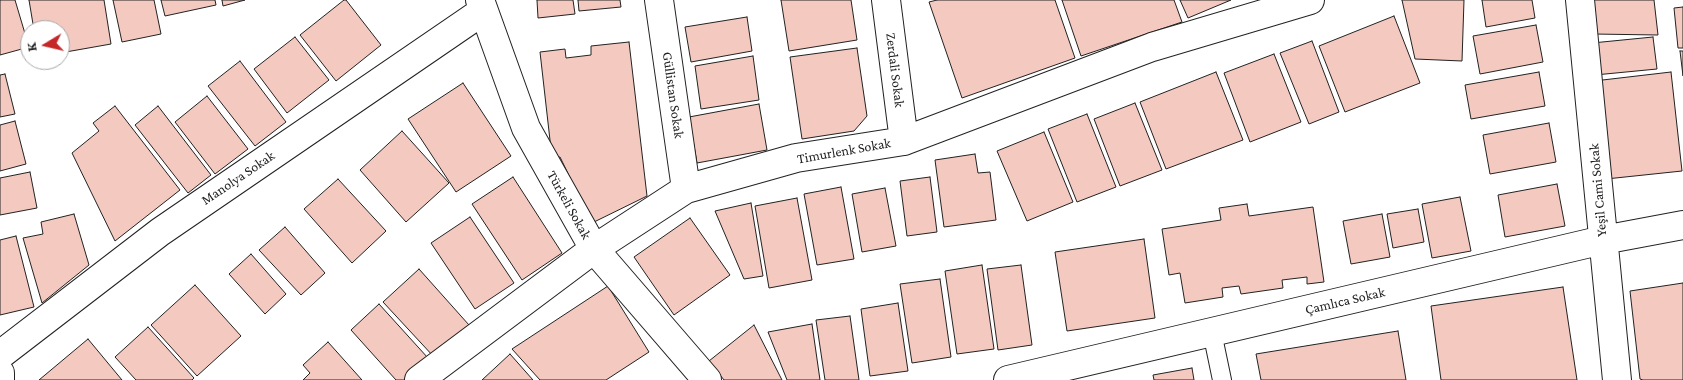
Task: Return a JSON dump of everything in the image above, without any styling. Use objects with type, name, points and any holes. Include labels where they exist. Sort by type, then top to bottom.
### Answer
[{"type":"street","name":"Güllistan Sokak","points":[[660,0],[686,189]]},
{"type":"street","name":"Zerdali Sokak","points":[[886,0],[904,141]]},
{"type":"street","name":"Timurlenk Sokak","points":[[419,380],[594,249],[686,189],[796,158],[904,141],[1152,47],[1310,0]]},
{"type":"street","name":"Yeşil Cami Sokak","points":[[1580,0],[1617,380]]},
{"type":"street","name":"Türkeli Sokak","points":[[482,5],[526,128],[594,249],[707,380]]},
{"type":"street","name":"Manolya Sokak","points":[[0,355],[160,232],[482,5]]},
{"type":"street","name":"Çamlıca Sokak","points":[[1008,380],[1603,240],[1683,225]]},
{"type":"street","points":[[0,374],[0,380]]},
{"type":"lane","points":[[1212,332],[1222,380]]},
{"type":"building","points":[[0,0],[15,0],[21,20],[20,49],[0,55]]},
{"type":"building","points":[[29,0],[104,0],[111,44],[70,51],[70,20],[32,20]]},
{"type":"building","points":[[113,0],[154,0],[161,34],[122,42]]},
{"type":"building","points":[[161,0],[215,0],[216,5],[165,16]]},
{"type":"building","points":[[222,0],[245,0],[223,6]]},
{"type":"building","points":[[346,0],[381,45],[336,81],[300,35]]},
{"type":"building","points":[[537,0],[573,0],[575,14],[538,18]]},
{"type":"building","points":[[578,0],[620,0],[621,7],[579,11]]},
{"type":"building","points":[[781,0],[851,0],[857,40],[789,51]]},
{"type":"building","points":[[937,0],[1055,0],[1075,58],[962,98],[929,2]]},
{"type":"building","points":[[1062,0],[1174,0],[1182,22],[1081,56]]},
{"type":"building","points":[[1180,0],[1231,0],[1188,18]]},
{"type":"building","points":[[1402,0],[1464,0],[1462,61],[1415,59]]},
{"type":"building","points":[[1482,0],[1532,0],[1535,18],[1486,27]]},
{"type":"building","points":[[1589,0],[1654,0],[1658,35],[1593,34]]},
{"type":"building","points":[[1683,7],[1683,48],[1678,48],[1674,8]]},
{"type":"building","points":[[1394,16],[1420,83],[1345,112],[1319,46]]},
{"type":"building","points":[[747,17],[752,51],[691,62],[685,27]]},
{"type":"building","points":[[1536,25],[1543,62],[1480,74],[1473,36]]},
{"type":"building","points":[[295,37],[329,80],[287,113],[254,69]]},
{"type":"building","points":[[1653,37],[1657,69],[1595,75],[1592,43]]},
{"type":"building","points":[[1312,41],[1339,112],[1309,124],[1280,53]]},
{"type":"building","points":[[629,42],[647,196],[592,223],[560,157],[552,158],[540,52],[565,49],[566,58],[591,55],[591,46]]},
{"type":"building","points":[[857,48],[867,116],[854,131],[802,139],[790,57]]},
{"type":"building","points":[[1680,51],[1683,51],[1683,76]]},
{"type":"building","points":[[1274,54],[1301,122],[1250,142],[1224,73]]},
{"type":"building","points":[[753,56],[759,100],[701,109],[695,66]]},
{"type":"building","points":[[240,61],[286,122],[255,146],[208,86]]},
{"type":"building","points":[[1216,72],[1243,140],[1166,169],[1140,102]]},
{"type":"building","points":[[1539,72],[1545,106],[1471,119],[1465,85]]},
{"type":"building","points":[[1671,72],[1682,171],[1606,179],[1594,81]]},
{"type":"building","points":[[5,74],[15,114],[0,117],[0,75]]},
{"type":"building","points":[[463,83],[511,156],[456,192],[408,119]]},
{"type":"building","points":[[207,96],[248,149],[215,174],[175,122]]},
{"type":"building","points":[[1135,103],[1162,170],[1120,186],[1094,119]]},
{"type":"building","points":[[759,104],[767,150],[697,163],[689,117]]},
{"type":"building","points":[[115,106],[180,190],[115,241],[72,153],[99,131],[93,123]]},
{"type":"building","points":[[158,106],[211,175],[188,193],[135,125]]},
{"type":"building","points":[[1087,114],[1116,187],[1077,202],[1048,129]]},
{"type":"building","points":[[15,121],[26,164],[0,171],[0,125]]},
{"type":"building","points":[[1549,123],[1556,162],[1490,174],[1483,135]]},
{"type":"building","points":[[402,131],[449,183],[406,222],[360,170]]},
{"type":"building","points":[[1044,132],[1073,202],[1027,221],[997,151]]},
{"type":"building","points":[[975,154],[978,173],[990,172],[996,220],[944,227],[935,160]]},
{"type":"building","points":[[30,172],[37,208],[0,215],[0,178]]},
{"type":"building","points":[[513,177],[562,253],[522,280],[472,204]]},
{"type":"building","points":[[930,177],[937,232],[907,236],[900,181]]},
{"type":"building","points":[[338,179],[386,231],[352,263],[304,209]]},
{"type":"building","points":[[1557,184],[1565,226],[1505,237],[1498,195]]},
{"type":"building","points":[[841,187],[854,259],[817,265],[804,194]]},
{"type":"building","points":[[885,188],[896,246],[862,252],[852,194]]},
{"type":"building","points":[[1460,197],[1471,251],[1432,258],[1422,204]]},
{"type":"building","points":[[797,198],[812,280],[769,288],[755,206]]},
{"type":"building","points":[[751,203],[763,276],[744,279],[715,211]]},
{"type":"building","points":[[1247,204],[1249,216],[1313,207],[1324,282],[1307,284],[1307,277],[1282,280],[1283,288],[1241,294],[1239,286],[1222,288],[1223,297],[1185,303],[1180,273],[1169,275],[1162,229],[1221,220],[1219,208]]},
{"type":"building","points":[[1418,209],[1424,242],[1393,248],[1387,214]]},
{"type":"building","points":[[74,214],[89,265],[42,303],[23,238],[43,234],[41,222]]},
{"type":"building","points":[[1382,214],[1390,257],[1351,264],[1343,221]]},
{"type":"building","points":[[470,217],[514,283],[475,309],[431,243]]},
{"type":"building","points":[[690,218],[730,275],[674,315],[634,257]]},
{"type":"building","points":[[285,227],[325,273],[301,295],[259,250]]},
{"type":"building","points":[[16,236],[34,307],[0,315],[0,240]]},
{"type":"building","points":[[1144,239],[1155,318],[1067,331],[1055,252]]},
{"type":"building","points":[[251,254],[286,294],[265,314],[229,274]]},
{"type":"building","points":[[982,265],[994,349],[957,354],[945,271]]},
{"type":"building","points":[[1021,265],[1032,345],[998,350],[987,269]]},
{"type":"building","points":[[419,269],[469,325],[434,357],[383,302]]},
{"type":"building","points":[[940,279],[951,357],[912,363],[900,284]]},
{"type":"building","points":[[1683,283],[1683,380],[1640,379],[1630,291]]},
{"type":"building","points":[[195,285],[241,336],[197,376],[151,325]]},
{"type":"building","points":[[608,286],[649,352],[606,380],[540,380],[512,349]]},
{"type":"building","points":[[1563,287],[1577,380],[1441,380],[1431,306]]},
{"type":"building","points":[[898,303],[908,371],[870,376],[861,309]]},
{"type":"building","points":[[379,304],[428,358],[404,380],[396,380],[351,330]]},
{"type":"building","points":[[850,316],[859,380],[825,380],[816,320]]},
{"type":"building","points":[[812,324],[820,380],[787,380],[768,332]]},
{"type":"building","points":[[754,325],[782,380],[724,380],[709,361]]},
{"type":"building","points":[[148,327],[194,378],[192,380],[136,380],[115,357]]},
{"type":"building","points":[[1398,331],[1406,380],[1261,380],[1256,354]]},
{"type":"building","points":[[88,339],[122,380],[39,380]]},
{"type":"building","points":[[328,342],[362,380],[303,380],[310,373],[303,365]]},
{"type":"building","points":[[510,354],[533,380],[482,380]]},
{"type":"building","points":[[1192,368],[1194,380],[1154,380],[1153,375]]}]
